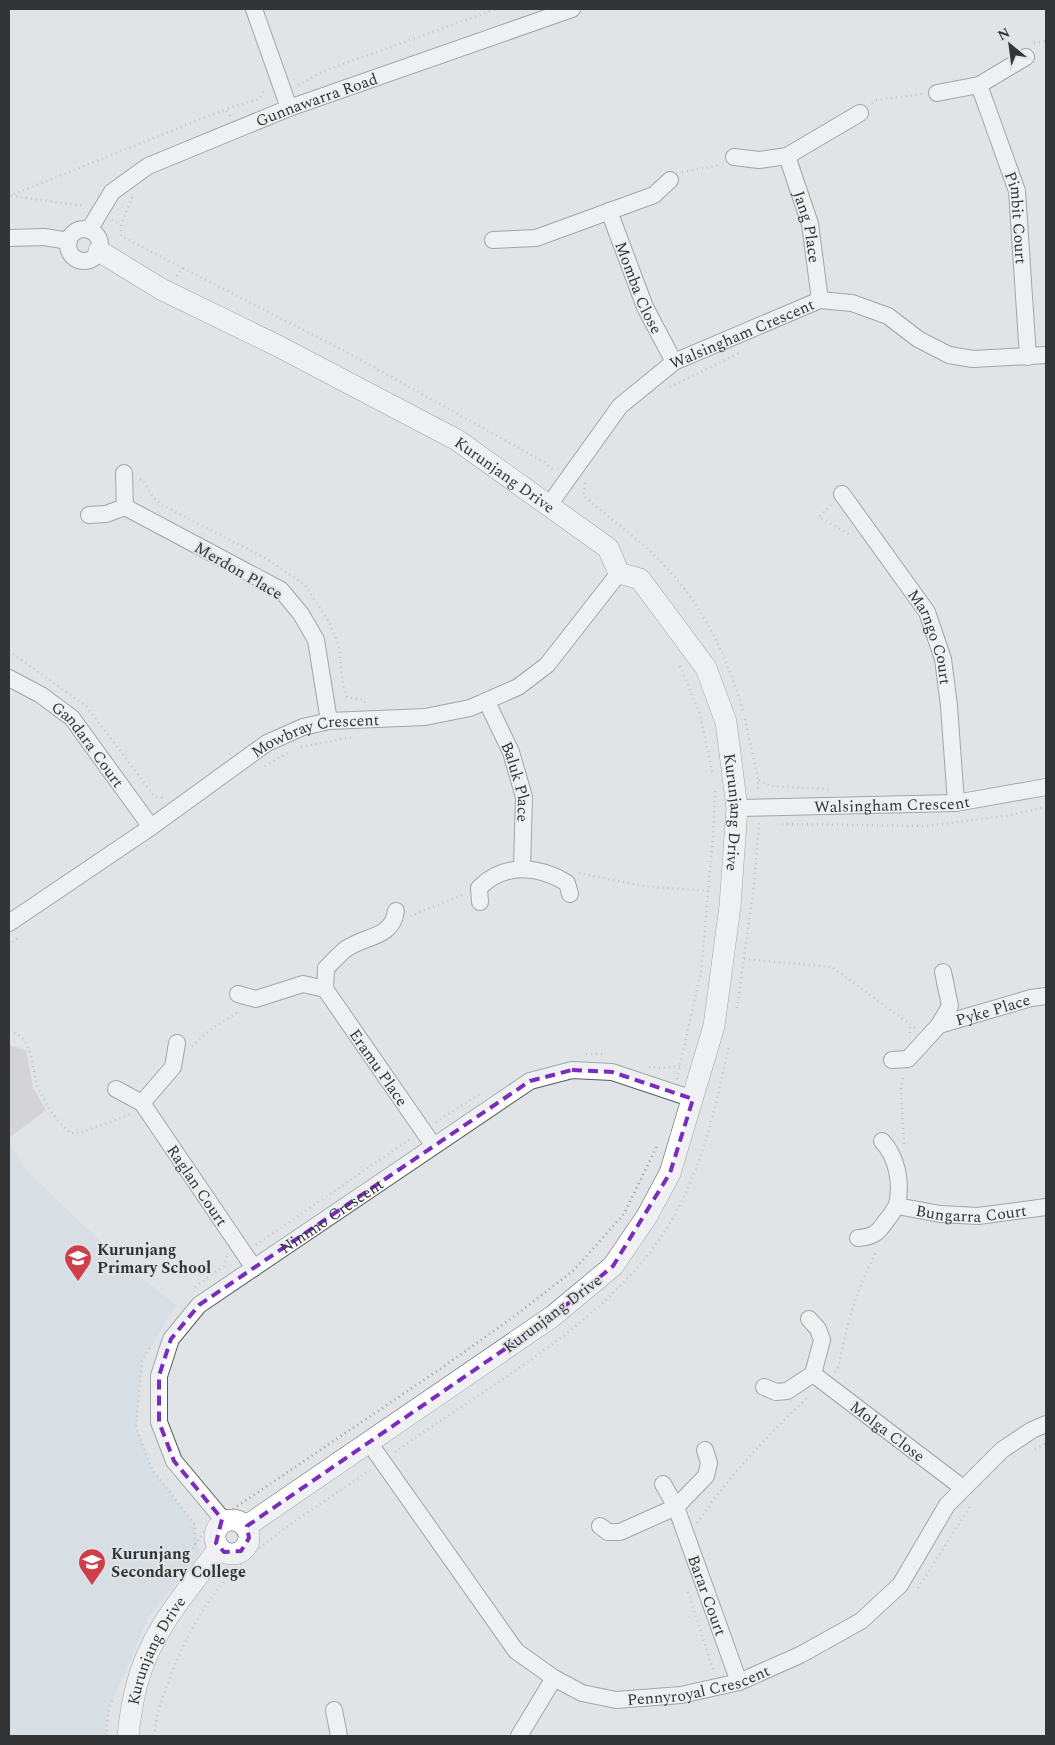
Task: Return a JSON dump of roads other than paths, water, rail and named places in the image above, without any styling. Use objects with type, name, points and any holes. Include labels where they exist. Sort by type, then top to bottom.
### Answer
[{"type":"street","points":[[254,9],[289,108]]},
{"type":"street","name":"Gunnawarra Road","points":[[89,230],[112,192],[148,166],[289,108],[572,9]]},
{"type":"street","points":[[938,92],[979,85],[1026,57]]},
{"type":"street","name":"Pimbit Court","points":[[979,85],[1017,191],[1028,356]]},
{"type":"street","points":[[734,157],[758,160],[787,156],[860,113]]},
{"type":"street","name":"Jang Place","points":[[787,156],[810,224],[820,300]]},
{"type":"street","points":[[493,240],[536,238],[654,195],[670,180]]},
{"type":"street","name":"Momba Close","points":[[609,211],[645,307],[674,362]]},
{"type":"street","points":[[79,230],[89,230],[94,232],[100,241],[99,251],[92,259],[81,261],[72,256],[68,246],[69,241],[79,230]]},
{"type":"street","points":[[9,238],[44,237],[69,241]]},
{"type":"street","name":"Kurunjang Drive","points":[[99,251],[165,291],[278,346],[457,440],[608,548],[619,573],[640,579],[706,668],[726,722],[737,808],[730,906],[714,1026],[683,1096],[670,1173],[648,1216],[613,1266],[553,1316],[368,1441],[246,1527]]},
{"type":"street","name":"Walsingham Crescent","points":[[549,505],[620,406],[674,362],[820,300],[852,302],[888,316],[918,339],[949,355],[973,359],[1046,356]]},
{"type":"street","points":[[89,515],[106,514],[125,507],[124,473]]},
{"type":"street","name":"Marngo Court","points":[[842,494],[927,612],[943,659],[949,706],[956,802]]},
{"type":"street","name":"Merdon Place","points":[[125,507],[281,590],[301,614],[316,640],[330,721]]},
{"type":"street","name":"Mowbray Crescent","points":[[9,923],[151,827],[267,743],[302,728],[330,721],[425,718],[486,702],[518,687],[547,665],[619,573]]},
{"type":"street","name":"Gandara Court","points":[[9,678],[41,695],[72,718],[151,827]]},
{"type":"street","name":"Baluk Place","points":[[486,702],[511,752],[524,797],[522,868]]},
{"type":"street","name":"Walsingham Crescent","points":[[737,808],[759,815],[956,802],[1046,787]]},
{"type":"street","points":[[479,895],[487,880],[522,868],[550,873],[567,883],[570,894]]},
{"type":"street","points":[[238,994],[256,999],[263,998],[303,984],[325,989],[326,968],[346,948],[386,931],[395,916]]},
{"type":"street","name":"Pyke Place","points":[[892,1060],[908,1059],[935,1030],[950,1006],[943,972]]},
{"type":"street","name":"Eramu Place","points":[[325,989],[433,1145]]},
{"type":"street","name":"Pyke Place","points":[[935,1030],[1031,998],[1046,996]]},
{"type":"street","points":[[143,1105],[173,1066],[177,1043]]},
{"type":"street","name":"Nimmo Crescent","points":[[223,1520],[174,1461],[159,1422],[159,1376],[171,1339],[199,1305],[530,1080],[572,1070],[612,1072],[683,1096]]},
{"type":"street","name":"Raglan Court","points":[[116,1089],[143,1105],[254,1268]]},
{"type":"street","name":"Bungarra Court","points":[[858,1238],[869,1238],[878,1233],[897,1206],[900,1182],[893,1158],[882,1141]]},
{"type":"street","name":"Bungarra Court","points":[[897,1206],[940,1214],[978,1216],[1046,1207]]},
{"type":"street","points":[[764,1388],[776,1392],[787,1391],[813,1374],[822,1340],[818,1329],[809,1320]]},
{"type":"street","name":"Molga Close","points":[[813,1374],[963,1488]]},
{"type":"street","name":"Pennyroyal Crescent","points":[[368,1441],[516,1651],[554,1678],[582,1693],[616,1700],[681,1695],[739,1682],[800,1655],[861,1621],[900,1585],[947,1505],[1002,1450],[1032,1430],[1046,1424]]},
{"type":"street","points":[[600,1526],[608,1532],[620,1532],[676,1507],[706,1476],[709,1463],[705,1450]]},
{"type":"street","name":"Barar Court","points":[[664,1484],[676,1507],[739,1682]]},
{"type":"street","points":[[223,1520],[237,1520],[246,1527],[249,1538],[241,1551],[230,1554],[219,1548],[216,1543],[216,1532],[223,1520]]},
{"type":"street","name":"Kurunjang Drive","points":[[128,1736],[131,1706],[150,1647],[178,1604],[219,1548]]},
{"type":"street","points":[[518,1736],[554,1678]]},
{"type":"street","points":[[334,1710],[339,1736]]},
{"type":"place","name":"Kurunjang Primary School","points":[[78,1282]]},
{"type":"place","name":"Kurunjang Secondary College","points":[[92,1586]]}]
